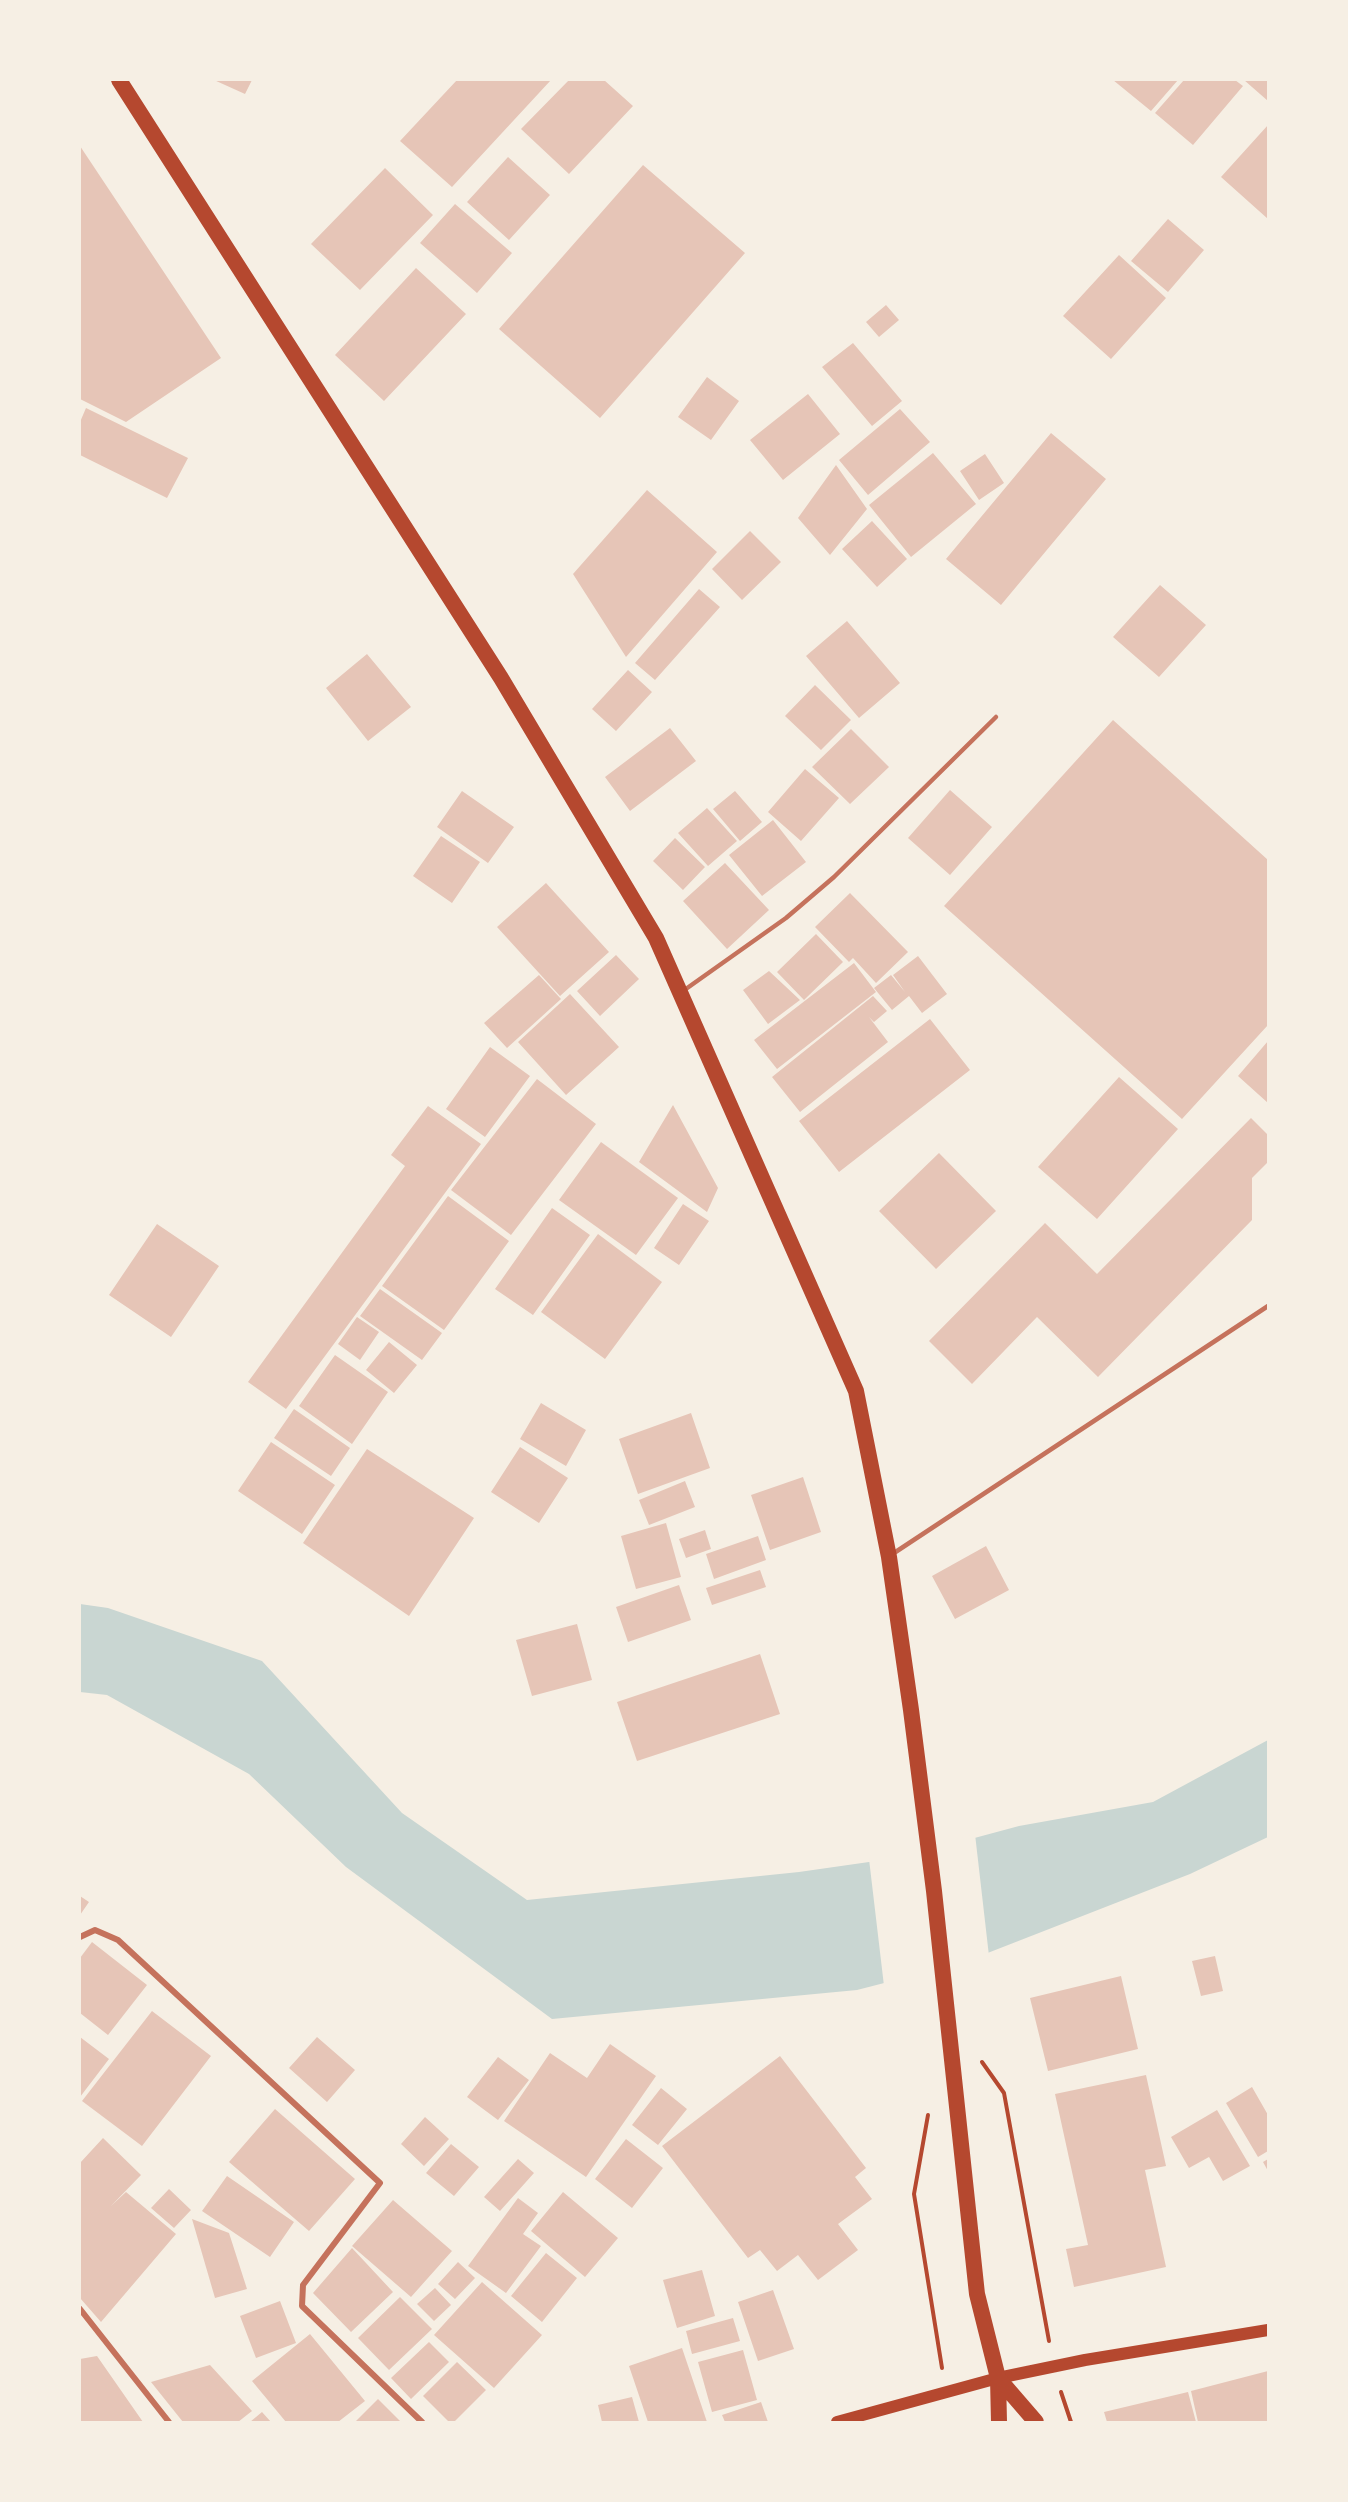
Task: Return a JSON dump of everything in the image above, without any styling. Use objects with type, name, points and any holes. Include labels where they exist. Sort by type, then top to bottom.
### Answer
[{"type":"highway","points":[[119,80],[501,678],[656,938],[856,1391],[889,1557],[911,1710],[934,1890],[977,2294],[998,2378],[999,2422]]},
{"type":"highway","points":[[998,2378],[1036,2422]]},
{"type":"main road","points":[[837,2422],[998,2378],[1085,2360],[1269,2330]]},
{"type":"street","points":[[80,1937],[95,1930],[118,1940],[380,2183],[303,2285],[302,2306],[422,2422]]},
{"type":"street","points":[[80,2309],[169,2422]]},
{"type":"lane","points":[[681,993],[786,918],[834,877],[996,717]]},
{"type":"lane","points":[[889,1557],[1269,1306]]},
{"type":"shaded area","points":[[80,1604],[108,1608],[262,1661],[402,1813],[527,1900],[799,1872],[904,1857],[1019,1826],[1153,1802],[1268,1740],[1268,1837],[1190,1874],[962,1963],[857,1990],[552,2019],[346,1867],[249,1774],[107,1695],[80,1692]]},
{"type":"pier","points":[[975,1834],[989,1956],[963,1966],[884,1986],[869,1859],[903,1854]]},
{"type":"building","points":[[214,80],[252,80],[245,94]]},
{"type":"building","points":[[457,80],[551,80],[452,187],[400,141]]},
{"type":"building","points":[[569,80],[604,80],[633,106],[569,174],[521,129]]},
{"type":"building","points":[[1113,80],[1178,80],[1151,111]]},
{"type":"building","points":[[1184,80],[1235,80],[1243,86],[1193,145],[1155,113]]},
{"type":"building","points":[[1244,80],[1268,80],[1268,101]]},
{"type":"building","points":[[1268,125],[1268,219],[1221,177]]},
{"type":"building","points":[[80,146],[221,358],[126,422],[80,399]]},
{"type":"building","points":[[508,157],[550,195],[509,240],[467,202]]},
{"type":"building","points":[[643,165],[745,253],[600,418],[499,329]]},
{"type":"building","points":[[385,168],[433,215],[360,290],[311,244]]},
{"type":"building","points":[[455,204],[512,253],[477,293],[420,243]]},
{"type":"building","points":[[1168,219],[1204,250],[1168,292],[1131,261]]},
{"type":"building","points":[[1119,255],[1166,298],[1111,359],[1063,316]]},
{"type":"building","points":[[416,268],[466,314],[384,401],[335,355]]},
{"type":"building","points":[[886,305],[899,320],[879,337],[866,322]]},
{"type":"building","points":[[853,343],[902,401],[872,426],[822,367]]},
{"type":"building","points":[[707,377],[739,401],[711,440],[678,417]]},
{"type":"building","points":[[808,394],[840,434],[783,480],[750,440]]},
{"type":"building","points":[[86,408],[188,458],[167,498],[80,455],[80,422]]},
{"type":"building","points":[[900,409],[930,442],[868,495],[839,460]]},
{"type":"building","points":[[1051,433],[1106,479],[1001,605],[946,559]]},
{"type":"building","points":[[933,453],[976,504],[911,557],[869,505]]},
{"type":"building","points":[[985,454],[1004,483],[979,500],[960,471]]},
{"type":"building","points":[[836,465],[867,509],[830,555],[798,518]]},
{"type":"building","points":[[647,490],[717,552],[626,657],[573,574]]},
{"type":"building","points":[[872,521],[907,559],[877,587],[842,549]]},
{"type":"building","points":[[750,531],[781,562],[742,600],[712,569]]},
{"type":"building","points":[[1160,585],[1206,625],[1159,677],[1113,637]]},
{"type":"building","points":[[699,589],[720,607],[655,680],[635,663]]},
{"type":"building","points":[[847,621],[900,683],[859,718],[806,656]]},
{"type":"building","points":[[367,654],[411,707],[368,741],[326,688]]},
{"type":"building","points":[[628,670],[652,692],[616,731],[592,709]]},
{"type":"building","points":[[815,685],[851,720],[821,750],[785,716]]},
{"type":"building","points":[[1113,720],[1268,860],[1268,1025],[1182,1119],[944,906]]},
{"type":"building","points":[[670,728],[696,761],[630,811],[605,777]]},
{"type":"building","points":[[851,729],[889,767],[850,804],[812,767]]},
{"type":"building","points":[[805,769],[839,798],[801,841],[768,812]]},
{"type":"building","points":[[950,790],[992,827],[950,875],[908,838]]},
{"type":"building","points":[[462,791],[514,827],[488,863],[437,827]]},
{"type":"building","points":[[735,791],[762,822],[740,841],[713,809]]},
{"type":"building","points":[[707,808],[737,841],[708,866],[678,833]]},
{"type":"building","points":[[773,820],[806,862],[762,896],[729,855]]},
{"type":"building","points":[[441,836],[480,862],[452,903],[413,876]]},
{"type":"building","points":[[675,838],[705,867],[683,890],[653,861]]},
{"type":"building","points":[[725,863],[769,910],[727,949],[683,901]]},
{"type":"building","points":[[546,883],[609,952],[560,996],[497,927]]},
{"type":"building","points":[[850,893],[908,952],[876,983],[853,958],[849,962],[815,927]]},
{"type":"building","points":[[816,934],[843,962],[804,1000],[777,972]]},
{"type":"building","points":[[616,955],[639,979],[600,1016],[577,991]]},
{"type":"building","points":[[918,956],[947,994],[922,1013],[909,996],[892,1010],[874,988],[891,975],[905,992],[893,975]]},
{"type":"building","points":[[854,963],[876,992],[777,1069],[754,1040]]},
{"type":"building","points":[[769,971],[800,1000],[768,1024],[743,990]]},
{"type":"building","points":[[539,975],[561,999],[507,1048],[484,1023]]},
{"type":"building","points":[[570,994],[619,1047],[566,1095],[518,1042]]},
{"type":"building","points":[[873,996],[887,1011],[874,1022],[869,1017],[888,1042],[800,1112],[772,1077]]},
{"type":"building","points":[[930,1019],[970,1070],[839,1172],[799,1121]]},
{"type":"building","points":[[1268,1041],[1268,1103],[1238,1076]]},
{"type":"building","points":[[490,1047],[530,1076],[485,1137],[446,1109]]},
{"type":"building","points":[[1119,1077],[1178,1129],[1097,1219],[1038,1167]]},
{"type":"building","points":[[537,1079],[596,1124],[511,1235],[451,1190]]},
{"type":"building","points":[[673,1105],[718,1188],[707,1212],[639,1162]]},
{"type":"building","points":[[428,1106],[481,1144],[286,1409],[248,1382],[405,1166],[391,1155]]},
{"type":"building","points":[[1251,1118],[1268,1135],[1268,1162],[1252,1178],[1252,1220],[1098,1377],[1037,1317],[972,1384],[929,1341],[1045,1223],[1097,1274]]},
{"type":"building","points":[[601,1142],[678,1198],[636,1255],[559,1200]]},
{"type":"building","points":[[939,1153],[996,1211],[936,1269],[879,1211]]},
{"type":"building","points":[[448,1196],[509,1241],[444,1330],[382,1286]]},
{"type":"building","points":[[683,1204],[709,1221],[679,1265],[654,1248]]},
{"type":"building","points":[[552,1208],[590,1235],[533,1315],[495,1289]]},
{"type":"building","points":[[157,1224],[219,1266],[171,1337],[109,1295]]},
{"type":"building","points":[[598,1234],[662,1282],[605,1359],[541,1312]]},
{"type":"building","points":[[380,1289],[442,1333],[422,1360],[360,1316]]},
{"type":"building","points":[[357,1317],[379,1332],[360,1360],[338,1344]]},
{"type":"building","points":[[389,1342],[417,1365],[394,1393],[366,1370]]},
{"type":"building","points":[[335,1355],[388,1392],[352,1444],[299,1406]]},
{"type":"building","points":[[541,1403],[586,1430],[566,1466],[520,1439]]},
{"type":"building","points":[[294,1409],[350,1448],[331,1476],[274,1438]]},
{"type":"building","points":[[691,1413],[710,1468],[638,1494],[619,1439]]},
{"type":"building","points":[[271,1442],[335,1485],[302,1534],[238,1491]]},
{"type":"building","points":[[520,1447],[568,1478],[539,1523],[491,1492]]},
{"type":"building","points":[[367,1449],[474,1518],[409,1616],[303,1543]]},
{"type":"building","points":[[803,1477],[821,1532],[770,1550],[751,1495]]},
{"type":"building","points":[[685,1481],[695,1507],[649,1525],[639,1500]]},
{"type":"building","points":[[666,1523],[681,1577],[636,1589],[621,1536]]},
{"type":"building","points":[[705,1530],[711,1549],[686,1558],[679,1539]]},
{"type":"building","points":[[758,1536],[766,1560],[714,1579],[706,1554]]},
{"type":"building","points":[[986,1546],[1009,1590],[955,1619],[932,1576]]},
{"type":"building","points":[[760,1570],[766,1587],[712,1605],[706,1588]]},
{"type":"building","points":[[679,1585],[691,1620],[628,1642],[616,1607]]},
{"type":"building","points":[[577,1624],[592,1680],[532,1696],[516,1640]]},
{"type":"building","points":[[760,1654],[780,1714],[637,1761],[617,1702]]},
{"type":"building","points":[[80,1896],[89,1902],[80,1915]]},
{"type":"building","points":[[92,1942],[147,1985],[108,2035],[80,2013],[80,1958]]},
{"type":"building","points":[[1215,1956],[1223,1991],[1201,1996],[1192,1961]]},
{"type":"building","points":[[1121,1976],[1138,2049],[1048,2071],[1030,1998]]},
{"type":"building","points":[[152,2011],[211,2056],[142,2146],[82,2101]]},
{"type":"building","points":[[80,2037],[109,2059],[80,2097]]},
{"type":"building","points":[[317,2037],[355,2070],[327,2102],[289,2068]]},
{"type":"building","points":[[610,2044],[656,2076],[586,2177],[504,2121],[550,2053],[587,2078]]},
{"type":"building","points":[[780,2056],[866,2168],[855,2177],[872,2199],[838,2224],[858,2250],[818,2280],[798,2255],[777,2271],[760,2250],[748,2258],[662,2146]]},
{"type":"building","points":[[498,2057],[529,2080],[498,2120],[467,2097]]},
{"type":"building","points":[[1146,2075],[1166,2166],[1145,2170],[1166,2267],[1074,2287],[1066,2249],[1088,2245],[1055,2094]]},
{"type":"building","points":[[1252,2087],[1268,2115],[1268,2151],[1258,2157],[1226,2103]]},
{"type":"building","points":[[661,2088],[687,2109],[658,2145],[632,2125]]},
{"type":"building","points":[[275,2109],[355,2179],[309,2231],[229,2162]]},
{"type":"building","points":[[1217,2110],[1250,2166],[1223,2181],[1209,2157],[1189,2168],[1171,2137]]},
{"type":"building","points":[[425,2117],[449,2139],[424,2166],[401,2144]]},
{"type":"building","points":[[103,2138],[141,2175],[111,2206],[126,2192],[176,2234],[101,2322],[80,2298],[80,2163]]},
{"type":"building","points":[[626,2139],[663,2168],[632,2208],[595,2179]]},
{"type":"building","points":[[451,2144],[479,2167],[454,2196],[426,2173]]},
{"type":"building","points":[[518,2159],[534,2173],[500,2211],[484,2197]]},
{"type":"building","points":[[1268,2159],[1268,2171],[1263,2162]]},
{"type":"building","points":[[227,2176],[294,2222],[270,2257],[202,2211]]},
{"type":"building","points":[[169,2189],[191,2210],[174,2228],[151,2208]]},
{"type":"building","points":[[563,2192],[618,2238],[585,2277],[531,2231]]},
{"type":"building","points":[[518,2198],[538,2213],[523,2234],[541,2246],[506,2293],[468,2266]]},
{"type":"building","points":[[393,2200],[452,2251],[411,2297],[352,2246]]},
{"type":"building","points":[[192,2219],[229,2233],[247,2289],[215,2298]]},
{"type":"building","points":[[352,2248],[393,2292],[351,2332],[313,2293]]},
{"type":"building","points":[[546,2253],[577,2278],[542,2322],[511,2296]]},
{"type":"building","points":[[458,2262],[475,2278],[455,2299],[438,2284]]},
{"type":"building","points":[[702,2270],[715,2316],[677,2328],[663,2280]]},
{"type":"building","points":[[482,2282],[542,2335],[494,2388],[434,2335]]},
{"type":"building","points":[[435,2288],[451,2305],[434,2321],[417,2304]]},
{"type":"building","points":[[773,2290],[794,2349],[758,2361],[738,2302]]},
{"type":"building","points":[[400,2297],[432,2329],[389,2370],[358,2338]]},
{"type":"building","points":[[280,2301],[296,2343],[256,2358],[240,2316]]},
{"type":"building","points":[[733,2318],[740,2341],[692,2354],[686,2331]]},
{"type":"building","points":[[310,2334],[365,2401],[338,2422],[286,2422],[252,2381]]},
{"type":"building","points":[[429,2342],[449,2362],[411,2399],[391,2378]]},
{"type":"building","points":[[682,2348],[707,2422],[648,2422],[629,2366]]},
{"type":"building","points":[[743,2350],[757,2400],[712,2412],[698,2362]]},
{"type":"building","points":[[97,2356],[143,2422],[80,2422],[80,2359]]},
{"type":"building","points":[[457,2362],[486,2390],[454,2422],[449,2422],[423,2396]]},
{"type":"building","points":[[210,2365],[252,2411],[238,2422],[183,2422],[151,2382]]},
{"type":"building","points":[[1268,2371],[1268,2422],[1198,2422],[1191,2391]]},
{"type":"building","points":[[1188,2392],[1196,2422],[1107,2422],[1104,2412]]},
{"type":"building","points":[[632,2397],[639,2422],[602,2422],[598,2405]]},
{"type":"building","points":[[378,2399],[401,2422],[355,2422]]},
{"type":"building","points":[[761,2402],[768,2422],[725,2422],[722,2415]]},
{"type":"building","points":[[262,2412],[271,2422],[250,2422]]}]
